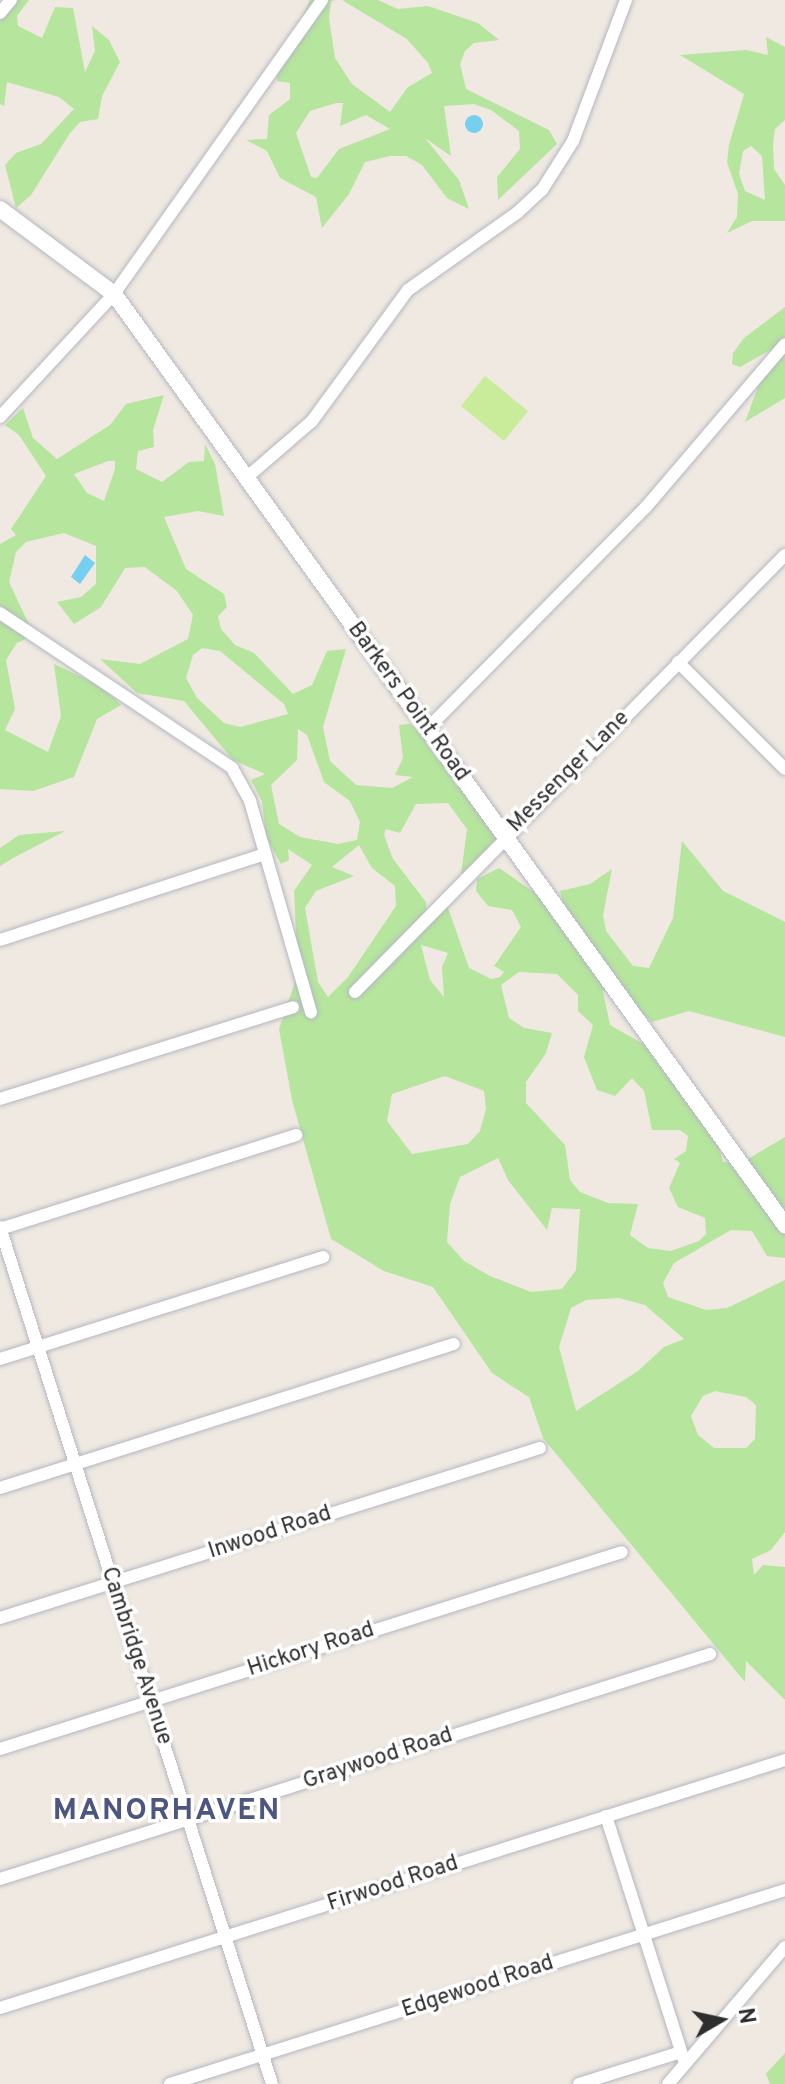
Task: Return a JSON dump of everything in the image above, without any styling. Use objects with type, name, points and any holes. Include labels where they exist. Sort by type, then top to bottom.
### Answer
[{"type":"street","points":[[0,13],[11,0]]},
{"type":"street","points":[[0,417],[114,294],[322,0]]},
{"type":"street","points":[[246,478],[312,421],[408,290],[542,190],[573,141],[626,0]]},
{"type":"street","name":"Barkers Point Road","points":[[0,209],[114,294],[785,1225]]},
{"type":"street","points":[[427,729],[646,507],[785,344]]},
{"type":"street","name":"Messenger Lane","points":[[355,992],[785,555]]},
{"type":"street","points":[[0,613],[224,761],[247,791],[311,1012]]},
{"type":"street","points":[[678,662],[785,769]]},
{"type":"street","points":[[0,940],[265,854]]},
{"type":"street","points":[[0,1099],[293,1007]]},
{"type":"street","points":[[0,1228],[296,1135]]},
{"type":"street","name":"Cambridge Avenue","points":[[0,1228],[272,2084]]},
{"type":"street","points":[[0,1359],[323,1257]]},
{"type":"street","points":[[0,1488],[454,1344]]},
{"type":"street","name":"Inwood Road","points":[[0,1618],[540,1448]]},
{"type":"street","name":"Hickory Road","points":[[0,1749],[622,1552]]},
{"type":"street","name":"Graywood Road","points":[[0,1879],[710,1654]]},
{"type":"street","name":"Firwood Road","points":[[0,2008],[785,1760]]},
{"type":"street","points":[[606,1816],[683,2058]]},
{"type":"street","name":"Edgewood Road","points":[[170,2084],[785,1890]]},
{"type":"street","points":[[668,2084],[683,2058],[785,1947]]},
{"type":"street","points":[[579,2084],[683,2058]]},
{"type":"green space","points":[[17,0],[29,0],[17,16],[18,26],[42,38],[55,7],[73,8],[85,72],[95,51],[92,26],[109,40],[120,62],[102,96],[98,119],[80,122],[31,195],[16,208],[5,165],[16,153],[41,144],[74,109],[59,97],[7,82],[4,106],[0,104],[0,18]]},
{"type":"green space","points":[[310,0],[336,0],[331,1],[329,18],[335,58],[352,84],[390,112],[408,87],[432,73],[428,63],[407,39],[342,0],[378,0],[398,9],[428,6],[478,23],[499,40],[474,43],[465,51],[460,64],[466,89],[549,130],[557,144],[498,200],[497,177],[520,149],[519,131],[491,110],[474,104],[444,106],[451,156],[425,138],[459,180],[469,209],[447,198],[422,165],[406,156],[390,156],[365,162],[349,194],[322,228],[316,197],[280,178],[267,151],[246,140],[267,139],[269,115],[290,99],[290,83],[277,81],[277,72]],"holes":[[[343,103],[340,126],[366,115],[390,129],[339,149],[317,178],[311,177],[296,133],[310,111]]]},
{"type":"green space","points":[[766,37],[785,47],[785,120],[775,129],[773,144],[774,169],[785,185],[785,221],[752,221],[727,233],[737,217],[738,194],[727,162],[729,145],[744,94],[680,55],[746,50],[768,55]],"holes":[[[751,146],[762,156],[765,200],[745,191],[739,174],[743,151]]]},
{"type":"green space","points":[[785,307],[785,398],[745,422],[772,349],[740,367],[732,364],[733,353],[744,338]]},
{"type":"green space","points":[[485,376],[528,411],[504,441],[461,406]]},
{"type":"green space","points":[[164,395],[153,430],[154,447],[138,451],[136,469],[162,482],[189,462],[204,461],[205,444],[215,464],[224,516],[198,511],[164,517],[186,569],[224,594],[227,607],[218,616],[221,629],[235,645],[254,653],[293,694],[312,685],[327,651],[346,649],[323,727],[330,761],[356,785],[392,788],[413,777],[395,775],[403,758],[399,725],[410,724],[434,742],[441,762],[485,806],[500,812],[485,825],[506,836],[461,874],[467,829],[448,803],[416,804],[400,833],[386,829],[384,835],[393,859],[426,902],[428,926],[447,905],[469,968],[491,979],[500,977],[504,972],[494,966],[521,927],[512,910],[488,906],[476,891],[477,879],[499,868],[566,914],[560,891],[590,884],[612,869],[603,915],[606,931],[633,966],[649,968],[673,918],[682,841],[723,891],[785,922],[785,1037],[689,1011],[652,1022],[618,990],[603,991],[610,1025],[652,1049],[717,1140],[723,1162],[741,1163],[785,1137],[785,1258],[767,1256],[752,1231],[731,1230],[674,1263],[663,1283],[668,1297],[706,1310],[727,1308],[785,1280],[785,1532],[771,1550],[752,1559],[754,1575],[763,1565],[785,1567],[785,1700],[746,1661],[745,1682],[543,1438],[529,1397],[492,1373],[433,1287],[384,1271],[331,1239],[292,1100],[279,1029],[298,973],[294,891],[312,865],[288,849],[289,860],[281,864],[266,837],[262,801],[251,780],[265,774],[233,760],[184,701],[137,693],[100,659],[140,664],[188,639],[193,615],[177,591],[145,567],[125,568],[101,607],[74,624],[57,602],[81,597],[96,584],[96,546],[64,533],[26,542],[16,552],[9,582],[34,635],[17,643],[6,660],[15,709],[5,730],[48,752],[61,716],[54,664],[101,686],[121,705],[97,719],[74,777],[33,791],[0,789],[0,544],[16,535],[11,529],[46,476],[19,435],[5,425],[23,408],[33,438],[57,459],[110,425],[126,404]],"holes":[[[115,461],[104,501],[87,493],[74,474]],[[202,648],[220,651],[284,704],[288,714],[240,727],[224,723],[197,698],[186,678],[193,655]],[[298,729],[307,735],[324,782],[350,801],[360,822],[357,840],[338,844],[300,837],[279,824],[271,785],[297,760]],[[359,845],[372,868],[395,886],[396,906],[348,977],[328,997],[318,982],[305,908],[316,891],[354,876],[332,867]],[[421,945],[448,953],[442,967],[444,997],[430,980]],[[519,972],[557,974],[578,995],[578,1011],[593,1025],[584,1057],[597,1090],[615,1096],[632,1078],[644,1091],[652,1130],[680,1130],[688,1136],[686,1151],[674,1159],[680,1163],[669,1188],[678,1207],[705,1218],[706,1234],[699,1241],[671,1251],[648,1248],[630,1235],[638,1204],[608,1203],[580,1192],[570,1180],[565,1145],[526,1103],[526,1082],[546,1053],[552,1033],[524,1028],[509,1018],[501,985]],[[445,1076],[484,1091],[486,1109],[480,1131],[468,1144],[412,1154],[387,1121],[392,1094]],[[498,1158],[508,1180],[547,1230],[552,1208],[580,1209],[576,1270],[562,1289],[531,1292],[490,1276],[464,1261],[447,1242],[450,1204],[460,1177]],[[619,1298],[645,1305],[684,1339],[664,1347],[638,1371],[576,1411],[559,1347],[571,1308],[586,1300]],[[715,1391],[746,1397],[756,1405],[755,1439],[746,1448],[714,1448],[698,1435],[691,1416],[703,1396]]]},
{"type":"green space","points":[[65,831],[0,866],[0,848],[19,835]]},
{"type":"green space","points":[[785,2053],[785,2084],[770,2084],[766,2074]]},
{"type":"water","points":[[474,115],[483,124],[474,133],[465,124]]},
{"type":"water","points":[[85,555],[95,563],[80,584],[71,577]]},
{"type":"district","name":"MANORHAVEN","points":[[167,1812]]}]
